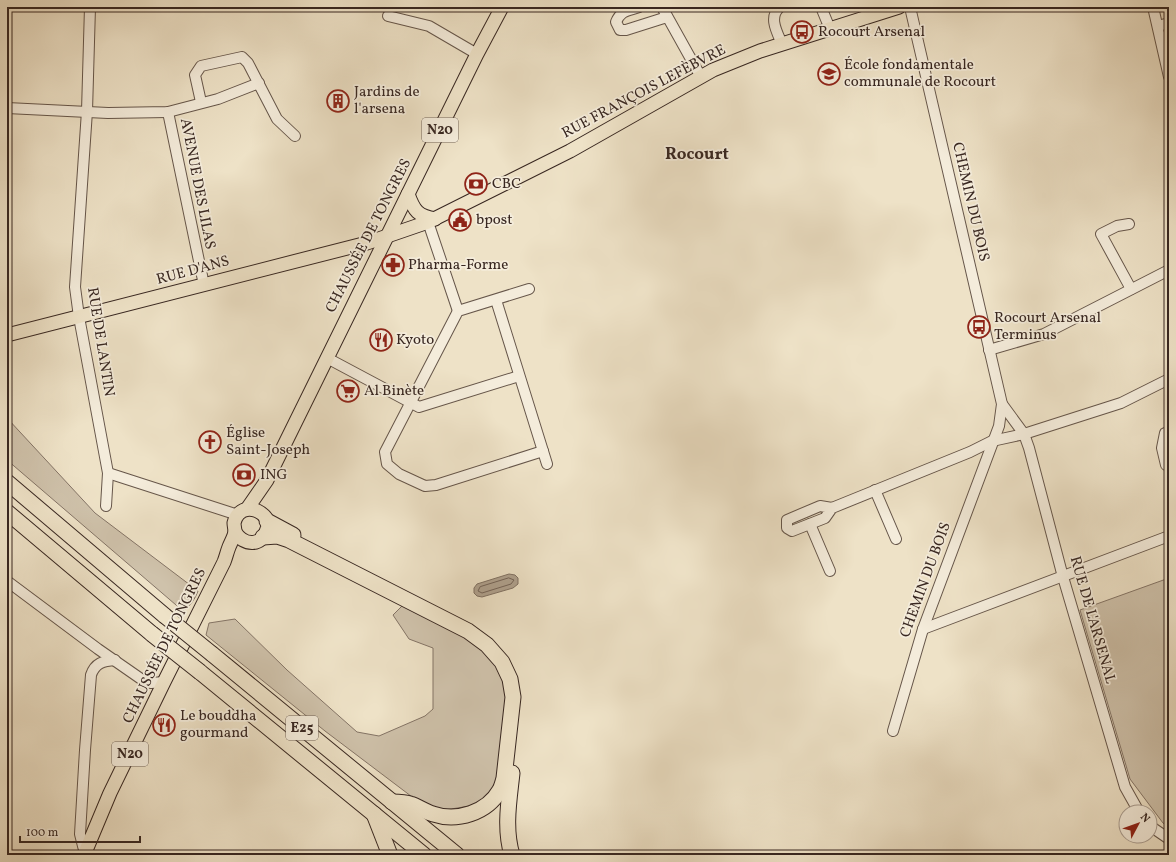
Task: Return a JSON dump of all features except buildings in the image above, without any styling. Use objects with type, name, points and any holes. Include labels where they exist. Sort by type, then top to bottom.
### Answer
[{"type":"highway","name":"E25","points":[[7,482],[165,616],[457,855]]},
{"type":"highway","name":"E25","points":[[7,512],[152,634],[424,855]]},
{"type":"highway","points":[[267,520],[462,619],[484,632],[496,642],[509,658],[518,676],[521,696],[507,819],[508,842],[512,855]]},
{"type":"highway","points":[[263,537],[277,536],[289,540],[468,630],[487,645],[502,662],[510,679],[513,697],[504,778],[500,790],[492,800],[481,809],[468,815],[459,816],[433,814],[411,804],[392,802]]},
{"type":"highway","points":[[374,814],[390,855]]},
{"type":"main road","name":"CHAUSSÉE DE TONGRES","points":[[85,855],[110,793],[224,562],[235,532],[234,523],[267,480],[477,54],[502,7]]},
{"type":"main road","name":"RUE FRANÇOIS LEFÈBVRE","points":[[387,237],[432,220],[570,151],[701,77],[727,64],[782,44],[899,7]]},
{"type":"main road","points":[[408,194],[416,212],[432,220]]},
{"type":"main road","name":"RUE D'ANS","points":[[7,335],[204,286],[387,237]]},
{"type":"main road","points":[[364,244],[368,247],[374,263]]},
{"type":"main road","name":"CHAUSSÉE DE TONGRES","points":[[224,562],[245,542],[254,542],[263,537],[267,530],[267,520],[262,504],[267,480]]},
{"type":"main road","points":[[242,512],[258,510],[267,520]]},
{"type":"main road","points":[[235,532],[245,542]]},
{"type":"street","name":"RUE DE LANTIN","points":[[90,7],[87,111],[75,287],[79,317],[108,473],[106,506]]},
{"type":"street","points":[[639,7],[623,12],[619,15],[616,22],[620,30],[632,28],[667,17]]},
{"type":"street","points":[[662,7],[701,77]]},
{"type":"street","points":[[780,7],[775,12],[773,21],[782,44]]},
{"type":"street","points":[[821,7],[830,29]]},
{"type":"street","name":"CHEMIN DU BOIS","points":[[893,731],[923,629],[992,441],[999,426],[1002,404],[910,7]]},
{"type":"street","points":[[1153,7],[1169,77]]},
{"type":"street","points":[[388,16],[429,26],[477,54]]},
{"type":"street","points":[[1158,26],[1169,23]]},
{"type":"street","name":"AVENUE DES LILAS","points":[[201,102],[195,75],[201,66],[242,58],[248,63],[277,119],[295,136]]},
{"type":"street","name":"AVENUE DES LILAS","points":[[7,108],[108,113],[168,112],[201,102],[218,99],[259,83]]},
{"type":"street","name":"AVENUE DES LILAS","points":[[168,112],[204,286]]},
{"type":"street","points":[[432,220],[458,311],[385,452],[388,464],[399,474],[425,486],[436,486],[543,451]]},
{"type":"street","points":[[1129,224],[1118,226],[1101,234],[1131,289]]},
{"type":"street","points":[[989,350],[1044,334],[1169,270]]},
{"type":"street","points":[[458,311],[529,289]]},
{"type":"street","points":[[496,300],[547,464]]},
{"type":"street","points":[[327,358],[419,407],[519,376]]},
{"type":"street","points":[[832,508],[825,518],[792,531],[787,528],[787,520],[820,506],[832,508],[970,452],[992,441],[1024,434],[1121,402],[1169,379]]},
{"type":"street","name":"CHEMIN DU BOIS","points":[[1002,404],[1024,434]]},
{"type":"street","points":[[1166,465],[1162,448],[1165,433],[1169,432]]},
{"type":"street","name":"RUE DE L'ARSENAL","points":[[1024,434],[1030,448],[1063,577],[1125,787],[1135,804]]},
{"type":"street","points":[[108,473],[242,512]]},
{"type":"street","points":[[875,490],[896,539]]},
{"type":"street","points":[[810,524],[830,571]]},
{"type":"street","points":[[923,629],[1169,536]]},
{"type":"street","points":[[7,581],[98,650],[115,660],[144,681],[151,683],[164,682]]},
{"type":"street","points":[[85,855],[80,834],[82,782],[91,675],[97,665],[105,661],[115,660]]},
{"type":"street","points":[[1158,831],[1169,839]]},
{"type":"shaded area","points":[[7,418],[95,513],[198,591],[194,599],[183,611],[7,460]]},
{"type":"shaded area","points":[[1169,578],[1169,828],[1158,816],[1158,804],[1149,804],[1130,779],[1080,610]]},
{"type":"shaded area","points":[[404,604],[469,638],[497,663],[508,694],[497,784],[476,805],[432,812],[325,731],[206,635],[209,623],[235,619],[287,670],[357,732],[379,736],[425,716],[433,709],[433,648],[409,639],[393,615]]},
{"type":"water","points":[[509,574],[515,575],[518,578],[518,584],[513,588],[482,597],[477,596],[474,593],[474,588],[477,584]]},
{"type":"place","name":"Rocourt Arsenal","points":[[802,32]]},
{"type":"place","name":"École fondamentale communale de Rocourt","points":[[829,74]]},
{"type":"place","name":"Jardins de l'arsena","points":[[338,101]]},
{"type":"place","name":"CBC","points":[[476,184]]},
{"type":"place","name":"bpost","points":[[460,220]]},
{"type":"place","name":"Pharma-Forme","points":[[393,265]]},
{"type":"place","name":"Rocourt Arsenal Terminus","points":[[979,327]]},
{"type":"place","name":"Kyoto","points":[[381,340]]},
{"type":"place","name":"Al Binète","points":[[348,391]]},
{"type":"place","name":"Église Saint-Joseph","points":[[210,442]]},
{"type":"place","name":"ING","points":[[244,475]]},
{"type":"place","name":"Le bouddha gourmand","points":[[164,725]]},
{"type":"district","name":"Rocourt","points":[[697,154]]}]
